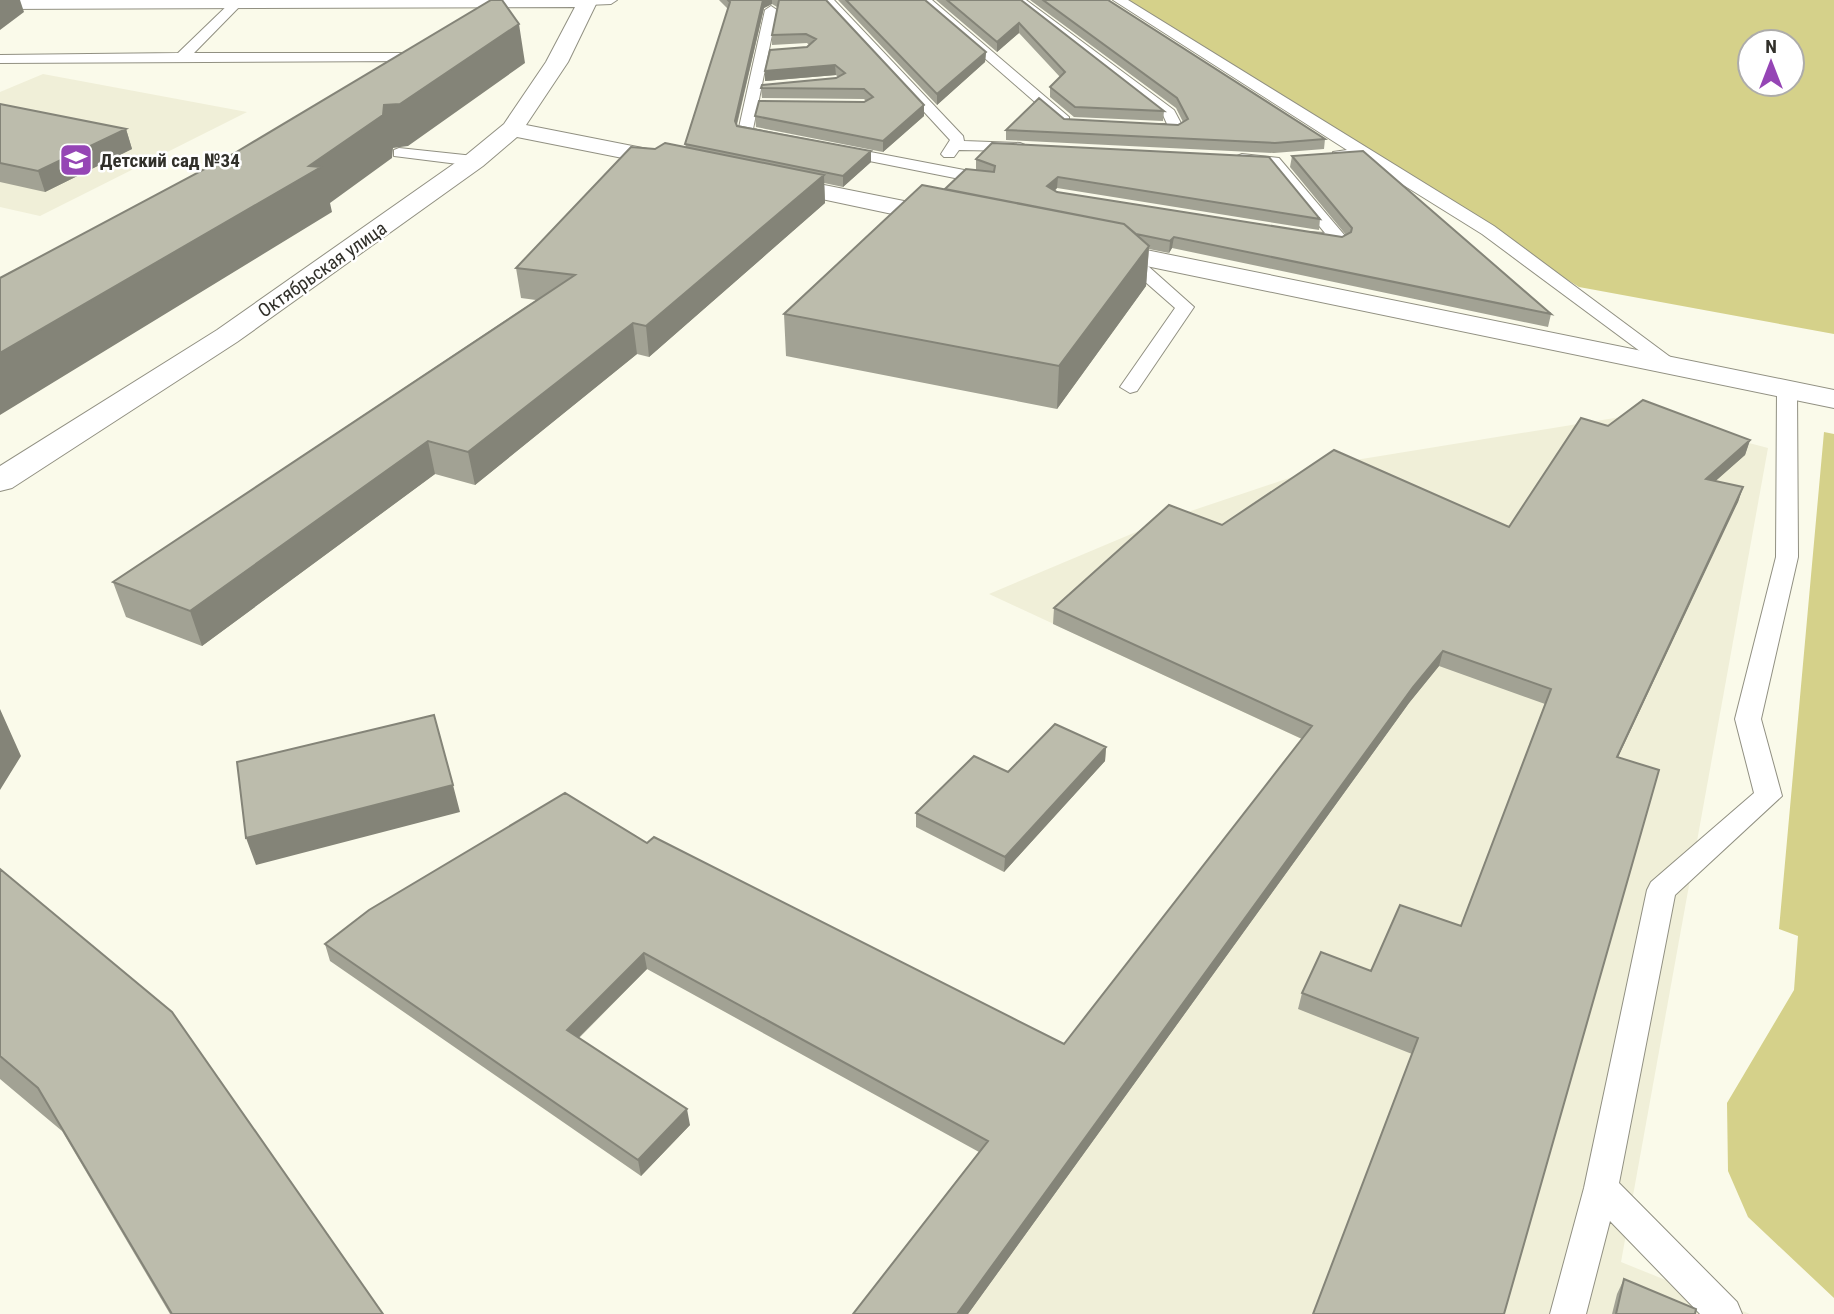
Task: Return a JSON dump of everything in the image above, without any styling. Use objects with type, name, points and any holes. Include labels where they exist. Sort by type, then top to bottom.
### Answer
[{"type":"street","points":[[0,3],[595,0]]},
{"type":"street","name":"Октябрьская улица","points":[[0,481],[227,336],[474,161],[512,129],[595,0]]},
{"type":"street","points":[[512,129],[702,167]]},
{"type":"street","points":[[743,176],[974,223]]},
{"type":"street","points":[[1070,242],[1834,399]]},
{"type":"lane","points":[[827,0],[958,139],[941,170]]},
{"type":"lane","points":[[924,0],[1069,124],[1083,125]]},
{"type":"lane","points":[[1018,0],[1169,113],[1177,129],[1136,127]]},
{"type":"lane","points":[[1119,0],[1488,230],[1671,365]]},
{"type":"lane","points":[[182,57],[238,2]]},
{"type":"lane","points":[[771,10],[768,52],[759,97],[745,132],[784,140]]},
{"type":"lane","points":[[0,59],[420,57],[400,76]]},
{"type":"lane","points":[[954,145],[1038,149]]},
{"type":"lane","points":[[823,147],[985,178]]},
{"type":"lane","points":[[399,153],[474,161]]},
{"type":"lane","points":[[1325,156],[1363,153]]},
{"type":"lane","points":[[1219,158],[1274,161],[1300,159]]},
{"type":"lane","points":[[1274,161],[1340,241],[1299,234]]},
{"type":"lane","points":[[1124,254],[1185,307],[1130,387]]},
{"type":"lane","points":[[1568,1314],[1601,1188],[1661,890],[1769,796],[1748,719],[1787,557],[1787,390]]},
{"type":"lane","points":[[1601,1188],[1724,1314]]},
{"type":"shaded area","points":[[1119,0],[1834,0],[1834,334],[1579,287]]},
{"type":"shaded area","name":"Детский сад №34","points":[[43,74],[247,112],[40,216],[0,207],[0,92]]},
{"type":"shaded area","points":[[1639,414],[1768,448],[1621,1262],[1750,1314],[866,1314],[1308,742],[989,594],[1167,519],[1331,464]]},
{"type":"shaded area","points":[[1824,432],[1834,434],[1834,1298],[1748,1217],[1728,1171],[1727,1103],[1794,990],[1798,936],[1779,929]]},
{"type":"building","points":[[491,0],[502,0],[519,24],[400,104],[384,105],[383,115],[309,166],[321,167],[0,353],[0,278],[233,154]]},
{"type":"building","points":[[728,0],[763,0],[735,121],[737,126],[871,151],[843,176],[685,144],[730,2]]},
{"type":"building","points":[[779,0],[826,0],[924,105],[883,141],[755,116],[759,101],[864,102],[873,97],[864,89],[761,88],[762,85],[836,78],[845,73],[835,65],[765,71],[770,50],[807,47],[816,39],[806,34],[772,35]]},
{"type":"building","points":[[846,0],[925,0],[986,52],[937,94]]},
{"type":"building","points":[[947,0],[1021,0],[1164,111],[1075,107],[1050,87],[1065,72],[1019,23],[997,42]]},
{"type":"building","points":[[1043,0],[1108,0],[1325,139],[1275,143],[1006,130],[1039,98],[1064,119],[1178,125],[1188,119],[1177,98]]},
{"type":"building","points":[[0,104],[126,129],[38,171],[0,163]]},
{"type":"building","points":[[665,143],[824,175],[646,326],[633,323],[468,452],[428,441],[190,611],[113,582],[575,275],[516,268],[631,147],[655,149]]},
{"type":"building","points":[[992,143],[1269,157],[1320,219],[1058,177],[1047,186],[1057,192],[1342,237],[1351,232],[1352,228],[1292,156],[1363,151],[1551,314],[1174,237],[1170,241],[1136,234],[1124,224],[945,189],[966,169],[994,172],[995,166],[976,159]]},
{"type":"building","points":[[922,185],[1124,224],[1149,246],[1059,366],[784,314]]},
{"type":"building","points":[[1643,400],[1750,440],[1706,479],[1743,487],[1617,757],[1659,770],[1504,1314],[1313,1314],[1418,1038],[1302,993],[1321,952],[1371,971],[1400,905],[1461,926],[1551,689],[1443,651],[1413,687],[957,1314],[853,1314],[988,1141],[644,953],[567,1030],[687,1109],[638,1160],[325,944],[369,910],[565,793],[647,843],[654,837],[1064,1044],[1312,726],[1054,608],[1169,505],[1222,525],[1334,450],[1509,527],[1581,418],[1608,426]]},
{"type":"building","points":[[434,715],[453,785],[246,838],[237,762]]},
{"type":"building","points":[[1055,724],[1106,747],[1005,857],[916,813],[974,756],[1008,772]]},
{"type":"building","points":[[0,869],[172,1012],[383,1314],[172,1314],[38,1088],[0,1056]]},
{"type":"building","points":[[1624,1279],[1696,1309],[1695,1314],[1616,1314]]},
{"type":"place","name":"Детский сад №34","points":[[76,160]]}]
